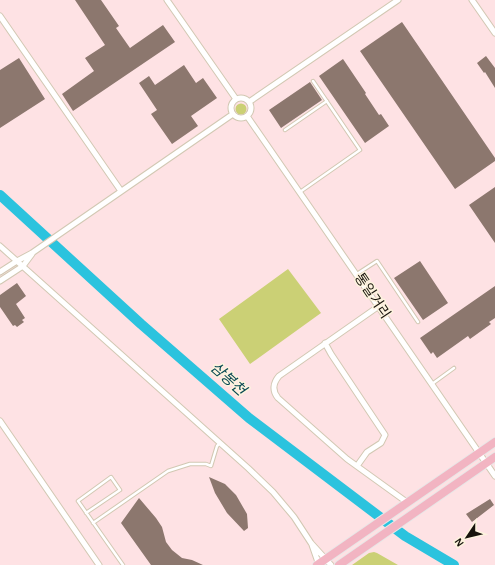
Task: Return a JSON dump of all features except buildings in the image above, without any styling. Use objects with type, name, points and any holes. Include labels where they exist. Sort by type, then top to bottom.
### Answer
[{"type":"main road","points":[[318,565],[328,562],[360,535],[495,442]]},
{"type":"main road","points":[[338,565],[495,457]]},
{"type":"street","points":[[167,0],[236,99]]},
{"type":"street","points":[[249,102],[398,0]]},
{"type":"street","points":[[472,0],[495,33]]},
{"type":"street","points":[[0,16],[121,191]]},
{"type":"street","points":[[236,99],[245,99],[249,102],[251,110],[247,116],[240,118],[233,114],[231,106],[236,99]]},
{"type":"street","points":[[0,272],[32,253],[233,114]]},
{"type":"street","name":"통일거리","points":[[247,116],[495,476]]},
{"type":"street","points":[[0,246],[273,492],[328,562]]},
{"type":"street","points":[[0,281],[23,266],[32,253]]},
{"type":"street","points":[[379,306],[278,376],[274,385],[274,394],[321,437],[357,466],[408,503]]},
{"type":"street","points":[[325,343],[385,435],[381,443],[368,452],[357,466]]},
{"type":"street","points":[[0,421],[99,565]]},
{"type":"street","points":[[311,542],[318,565]]},
{"type":"lane","points":[[300,192],[360,150],[313,81]]},
{"type":"lane","points":[[285,130],[327,101]]},
{"type":"lane","points":[[357,274],[377,261],[418,322]]},
{"type":"lane","points":[[432,384],[454,368]]},
{"type":"lane","points":[[93,523],[168,471],[190,464],[206,464],[211,466],[217,446],[220,443]]},
{"type":"lane","points":[[86,513],[120,490],[111,477],[78,501],[86,513],[93,523],[123,565]]},
{"type":"shaded area","points":[[0,0],[495,0],[495,565],[0,565]]},
{"type":"green space","points":[[241,103],[245,105],[247,109],[245,113],[241,115],[237,113],[235,109],[237,105]]},
{"type":"green space","points":[[288,269],[321,313],[250,364],[219,319]]},
{"type":"green space","points":[[374,552],[398,565],[352,565],[369,553]]},
{"type":"waterway","name":"삼봉천","points":[[0,195],[141,324],[249,418],[405,536],[454,565]]}]
